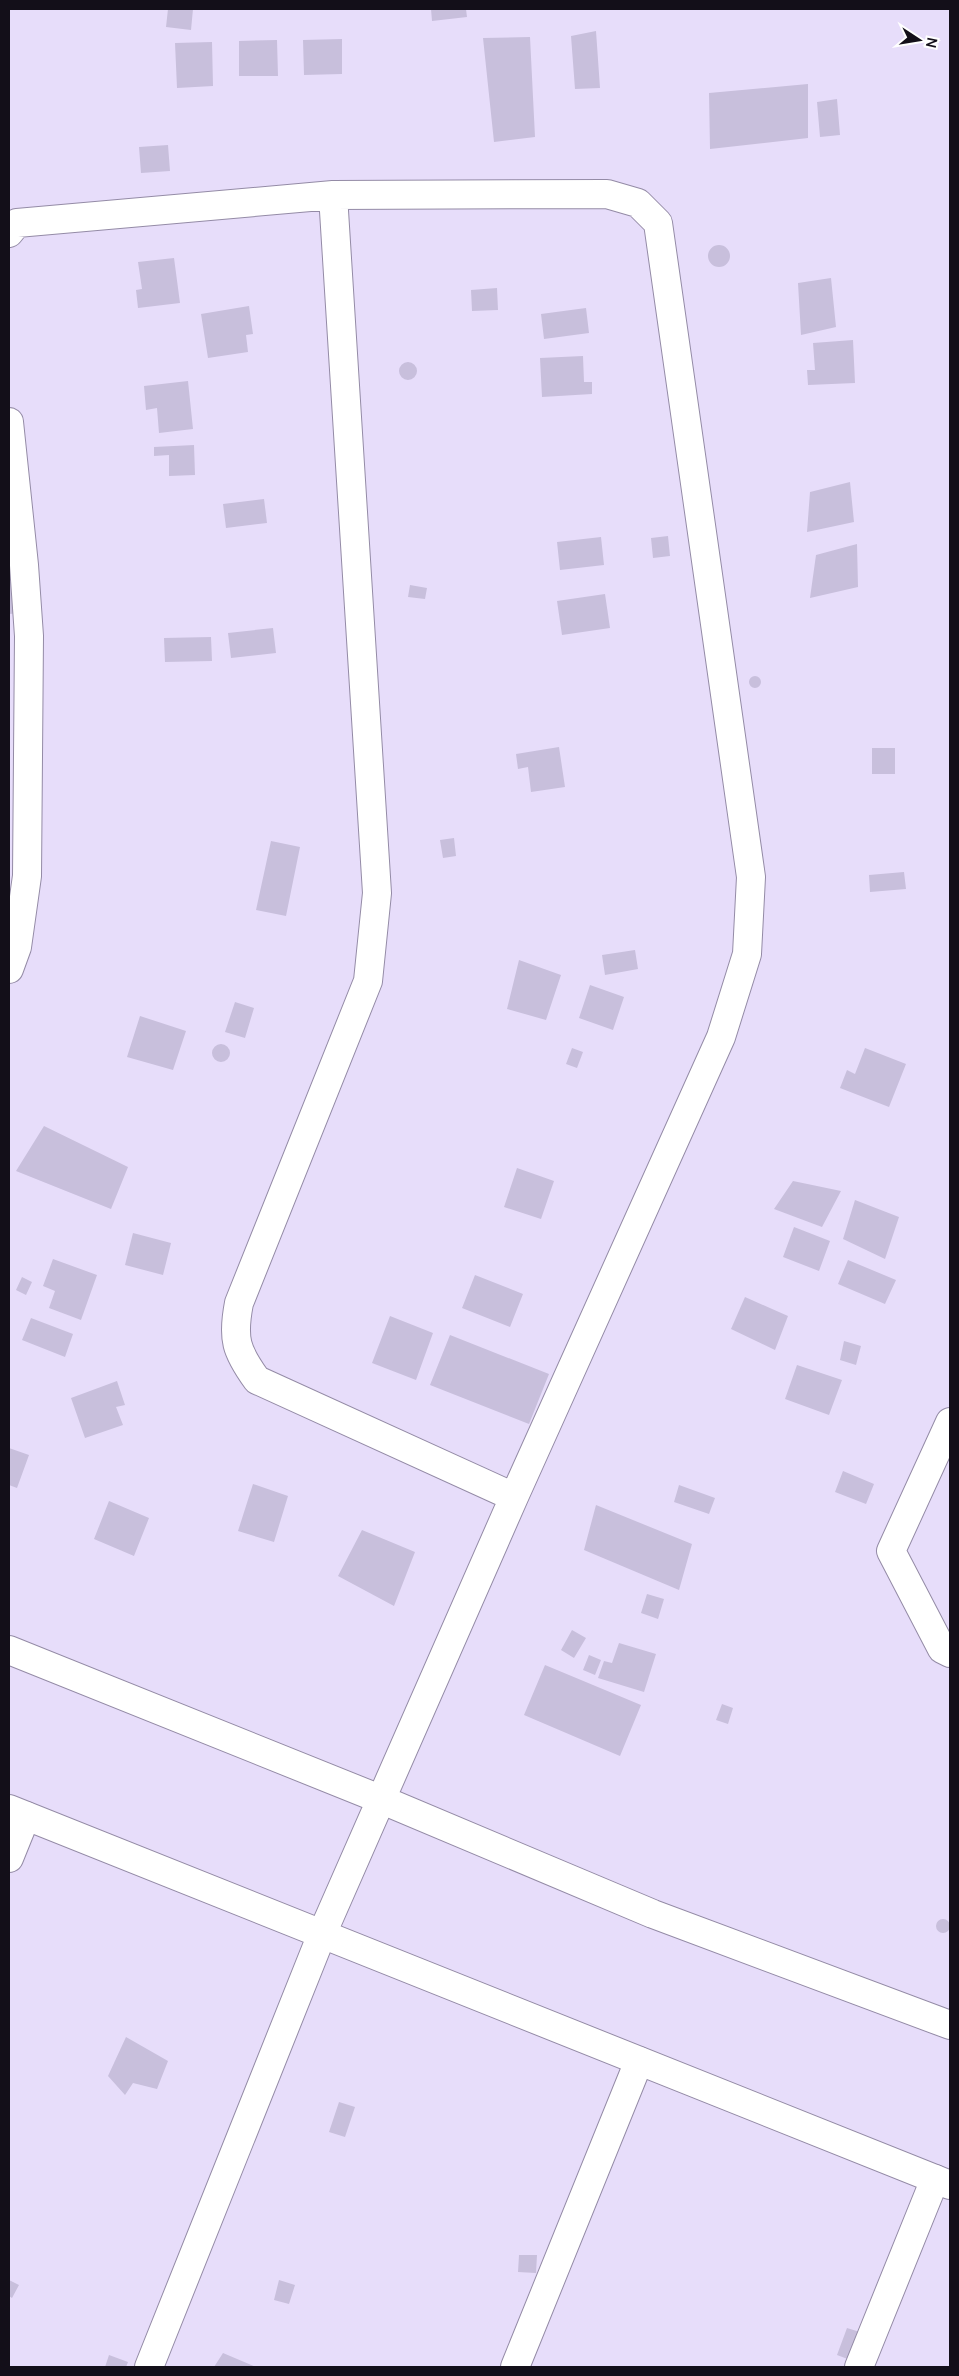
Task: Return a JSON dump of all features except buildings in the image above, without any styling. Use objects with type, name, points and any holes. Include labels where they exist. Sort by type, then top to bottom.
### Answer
[{"type":"street","points":[[9,233],[17,223],[332,195],[607,194],[638,203],[658,223],[751,877],[747,954],[721,1037],[380,1799],[322,1934],[149,2367]]},
{"type":"street","points":[[332,195],[378,892],[368,981],[239,1303],[234,1328],[240,1357],[257,1380],[514,1497]]},
{"type":"street","points":[[9,422],[24,565],[28,636],[27,876],[17,948],[9,970]]},
{"type":"street","points":[[950,1422],[891,1551],[942,1650],[950,1653]]},
{"type":"street","points":[[9,1650],[380,1799],[653,1914],[950,2025]]},
{"type":"street","points":[[9,1858],[17,1812],[943,2182],[859,2367]]},
{"type":"street","points":[[515,2367],[639,2060]]}]
